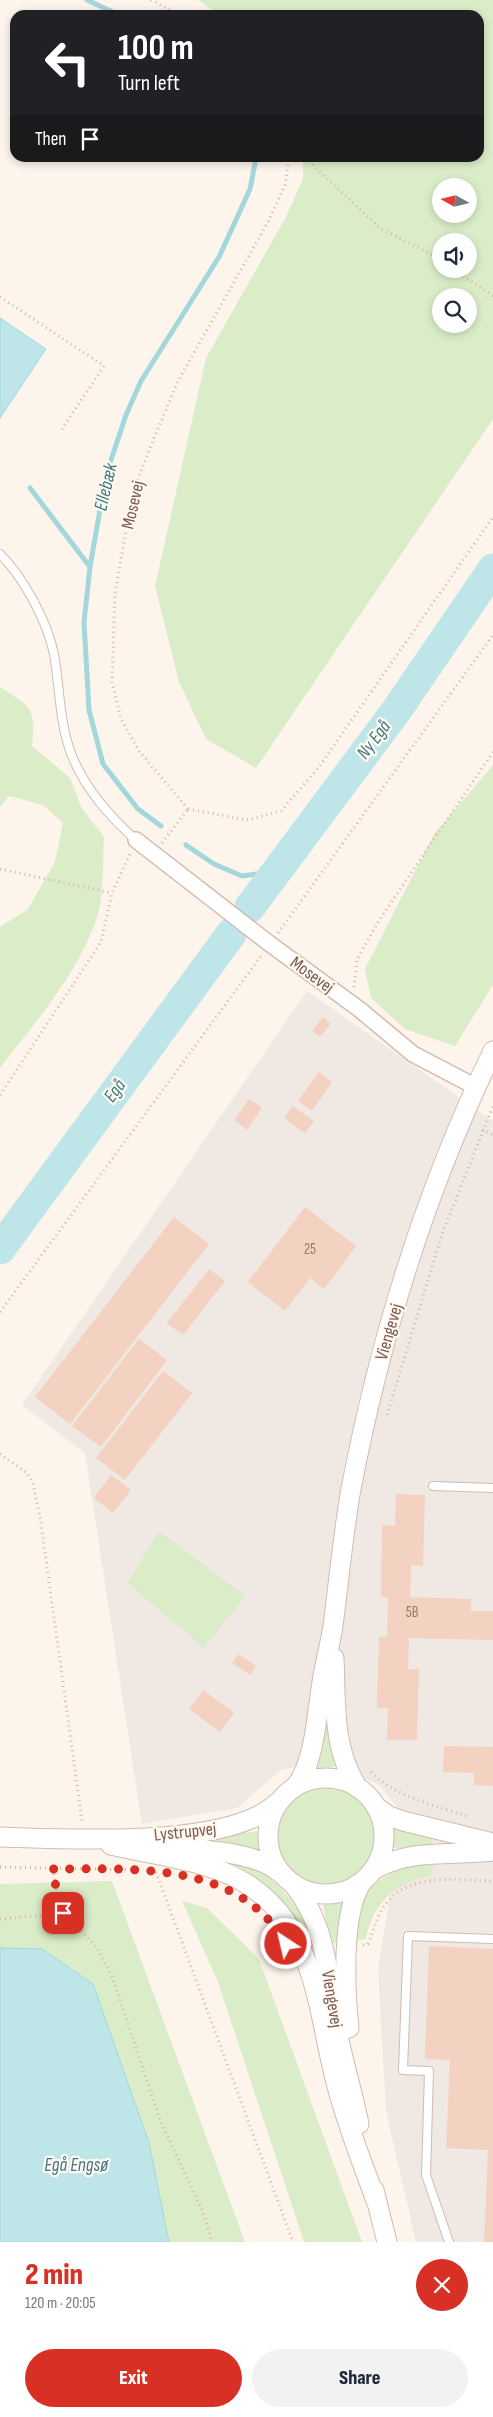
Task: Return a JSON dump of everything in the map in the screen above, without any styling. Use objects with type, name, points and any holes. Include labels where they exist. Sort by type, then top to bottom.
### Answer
[{"type":"street","name":"Mosevej","points":[[136,840],[270,944],[359,1009],[413,1054],[476,1087]]},
{"type":"street","name":"Viengevej","points":[[296,1786],[304,1774],[311,1746],[332,1627],[351,1488],[384,1345],[412,1251],[456,1133],[493,1051]]},
{"type":"street","name":"Viengevej","points":[[332,1627],[336,1705],[341,1748],[346,1765],[358,1788]]},
{"type":"street","points":[[493,1843],[389,1816],[376,1807],[358,1788],[342,1780],[326,1778],[314,1779],[296,1786],[278,1802],[270,1818],[267,1840],[271,1858],[286,1878],[304,1890],[326,1894],[342,1892],[386,1863],[415,1856],[493,1851]]},
{"type":"street","name":"Lystrupvej","points":[[0,1837],[85,1839],[171,1835],[216,1830],[244,1822],[265,1812],[278,1802]]},
{"type":"street","points":[[368,1876],[381,1857],[384,1838],[383,1825],[376,1807]]},
{"type":"street","name":"Lystrupvej","points":[[85,1839],[111,1845],[158,1847],[230,1855],[265,1862],[286,1878]]},
{"type":"street","points":[[111,1845],[230,1875],[263,1895],[290,1926],[307,1962],[338,2092],[376,2201]]},
{"type":"street","name":"Viengevej","points":[[352,2089],[346,1998],[347,1946],[352,1901],[368,1876]]},
{"type":"street","name":"Viengevej","points":[[286,1878],[309,1907],[321,1938],[338,2036],[387,2242]]},
{"type":"lane","name":"Mosevej","points":[[0,554],[26,589],[42,618],[53,653],[62,716],[72,755],[87,785],[111,817],[136,840]]},
{"type":"lane","points":[[433,1486],[493,1488]]},
{"type":"lane","points":[[449,2242],[426,2175],[429,2071],[403,2070],[408,1936],[493,1939]]},
{"type":"path","points":[[151,0],[170,10]]},
{"type":"path","name":"Mosevej","points":[[188,809],[139,751],[121,719],[112,682],[115,593],[133,492],[152,443],[178,381],[268,222],[285,185],[288,162]]},
{"type":"path","points":[[309,162],[381,229],[432,254]]},
{"type":"path","points":[[466,278],[493,296]]},
{"type":"path","points":[[0,297],[104,366],[60,432]]},
{"type":"path","points":[[155,853],[188,809],[248,820],[282,810],[318,768],[493,517]]},
{"type":"path","points":[[0,1312],[270,944],[493,635]]},
{"type":"path","points":[[359,1009],[354,986],[357,959],[380,919],[493,752]]},
{"type":"path","points":[[0,1095],[100,942],[112,893],[136,840]]},
{"type":"path","points":[[0,869],[112,893]]},
{"type":"path","points":[[385,1421],[442,1234],[493,1106]]},
{"type":"path","points":[[482,1130],[493,1135]]},
{"type":"path","points":[[0,1454],[27,1473],[33,1483],[41,1524],[85,1839]]},
{"type":"path","points":[[369,1771],[379,1780],[436,1807],[478,1820]]},
{"type":"path","points":[[0,1867],[140,1871]]},
{"type":"path","points":[[53,1869],[57,1894],[65,1913],[97,1948],[114,1979],[160,2120],[203,2212],[212,2242]]},
{"type":"path","points":[[148,1871],[165,1872]]},
{"type":"path","points":[[155,1871],[292,2242]]},
{"type":"path","points":[[347,1946],[368,1944],[381,1911],[387,1902],[399,1891],[417,1883],[438,1878],[493,1881]]},
{"type":"path","points":[[0,1919],[65,1913]]},
{"type":"shaded area","points":[[307,991],[493,1121],[493,2242],[416,2242],[386,2111],[378,1969],[400,1837],[398,1808],[379,1785],[326,1760],[281,1770],[237,1808],[142,1824],[85,1453],[22,1405]]},
{"type":"green space","points":[[198,0],[493,0],[493,419],[256,768],[206,739],[179,682],[155,586],[206,358],[286,217],[303,179],[303,162],[484,162],[484,10],[213,10]]},
{"type":"green space","points":[[0,687],[30,710],[33,723],[32,746],[70,778],[81,807],[104,837],[101,900],[89,938],[79,958],[42,1015],[0,1068],[0,927],[28,909],[55,862],[63,823],[43,805],[9,796],[0,807]]},
{"type":"green space","points":[[493,765],[493,985],[455,1046],[405,1029],[371,998],[365,969],[434,834]]},
{"type":"green space","points":[[159,1531],[245,1596],[204,1648],[128,1583]]},
{"type":"green space","points":[[328,1715],[335,1767],[315,1769],[323,1716]]},
{"type":"green space","points":[[326,1787],[345,1791],[361,1801],[371,1817],[375,1836],[371,1855],[361,1871],[345,1881],[326,1885],[307,1881],[291,1871],[281,1855],[277,1836],[281,1817],[291,1801],[307,1791]]},
{"type":"green space","points":[[393,1825],[432,1836],[432,1845],[393,1848]]},
{"type":"green space","points":[[257,1831],[259,1851],[204,1843],[207,1838]]},
{"type":"green space","points":[[215,1858],[258,1869],[277,1884],[305,1916],[316,1946],[309,1948],[290,1917]]},
{"type":"green space","points":[[434,1861],[431,1875],[400,1887],[386,1898],[371,1921],[366,1939],[355,1940],[361,1905],[367,1893],[376,1883],[400,1869]]},
{"type":"green space","points":[[112,1881],[245,2242],[169,2242],[149,2143],[43,1949],[0,1948],[0,1884]]},
{"type":"green space","points":[[182,1901],[207,1908],[259,1959],[362,2242],[304,2242],[218,1982]]},
{"type":"green space","points":[[343,1902],[339,1942],[331,1944],[323,1905]]},
{"type":"water","points":[[0,318],[46,349],[0,418]]},
{"type":"water","name":"Egå Engsø","points":[[0,1948],[42,1949],[93,1984],[149,2143],[169,2242],[0,2242]]},
{"type":"building","points":[[323,1017],[331,1024],[320,1037],[312,1031]]},
{"type":"building","points":[[319,1072],[332,1082],[312,1111],[298,1101]]},
{"type":"building","points":[[249,1099],[262,1108],[247,1130],[234,1120]]},
{"type":"building","points":[[293,1106],[314,1121],[305,1133],[284,1118]]},
{"type":"building","points":[[305,1207],[356,1246],[324,1289],[310,1278],[285,1311],[248,1282]]},
{"type":"building","points":[[174,1217],[209,1244],[70,1424],[35,1397]]},
{"type":"building","points":[[209,1269],[225,1281],[183,1335],[167,1323]]},
{"type":"building","points":[[139,1339],[167,1360],[101,1447],[72,1426]]},
{"type":"building","points":[[163,1371],[192,1393],[125,1480],[96,1458]]},
{"type":"building","points":[[111,1475],[131,1490],[113,1513],[94,1498]]},
{"type":"building","points":[[396,1494],[425,1495],[423,1566],[411,1565],[410,1597],[471,1599],[471,1611],[493,1611],[493,1640],[409,1638],[408,1669],[419,1669],[417,1740],[387,1740],[388,1708],[377,1708],[379,1637],[387,1637],[388,1597],[381,1597],[382,1525],[395,1526]]},
{"type":"building","points":[[239,1654],[256,1666],[250,1675],[232,1663]]},
{"type":"building","points":[[203,1690],[234,1713],[220,1732],[189,1709]]},
{"type":"building","points":[[444,1746],[493,1747],[493,1786],[474,1785],[474,1773],[443,1772]]},
{"type":"building","points":[[429,1946],[493,1949],[493,2242],[484,2242],[488,2150],[446,2148],[450,2060],[425,2059]]},
{"type":"waterway","name":"Ellebæk","points":[[87,0],[108,10]]},
{"type":"waterway","name":"Ellebæk","points":[[161,826],[138,809],[103,764],[89,710],[84,622],[90,567],[106,475],[126,415],[141,381],[219,257],[250,189],[255,162]]},
{"type":"waterway","points":[[30,488],[90,567]]},
{"type":"waterway","name":"Ny Egå","points":[[250,907],[396,711],[493,569]]},
{"type":"waterway","points":[[186,845],[214,864],[242,876],[276,871]]},
{"type":"waterway","name":"Egå","points":[[0,1249],[231,934]]},
{"type":"route","points":[[63,1913],[65,1913],[57,1894],[53,1869],[165,1872],[212,1883],[238,1894],[260,1911],[286,1944]]}]
